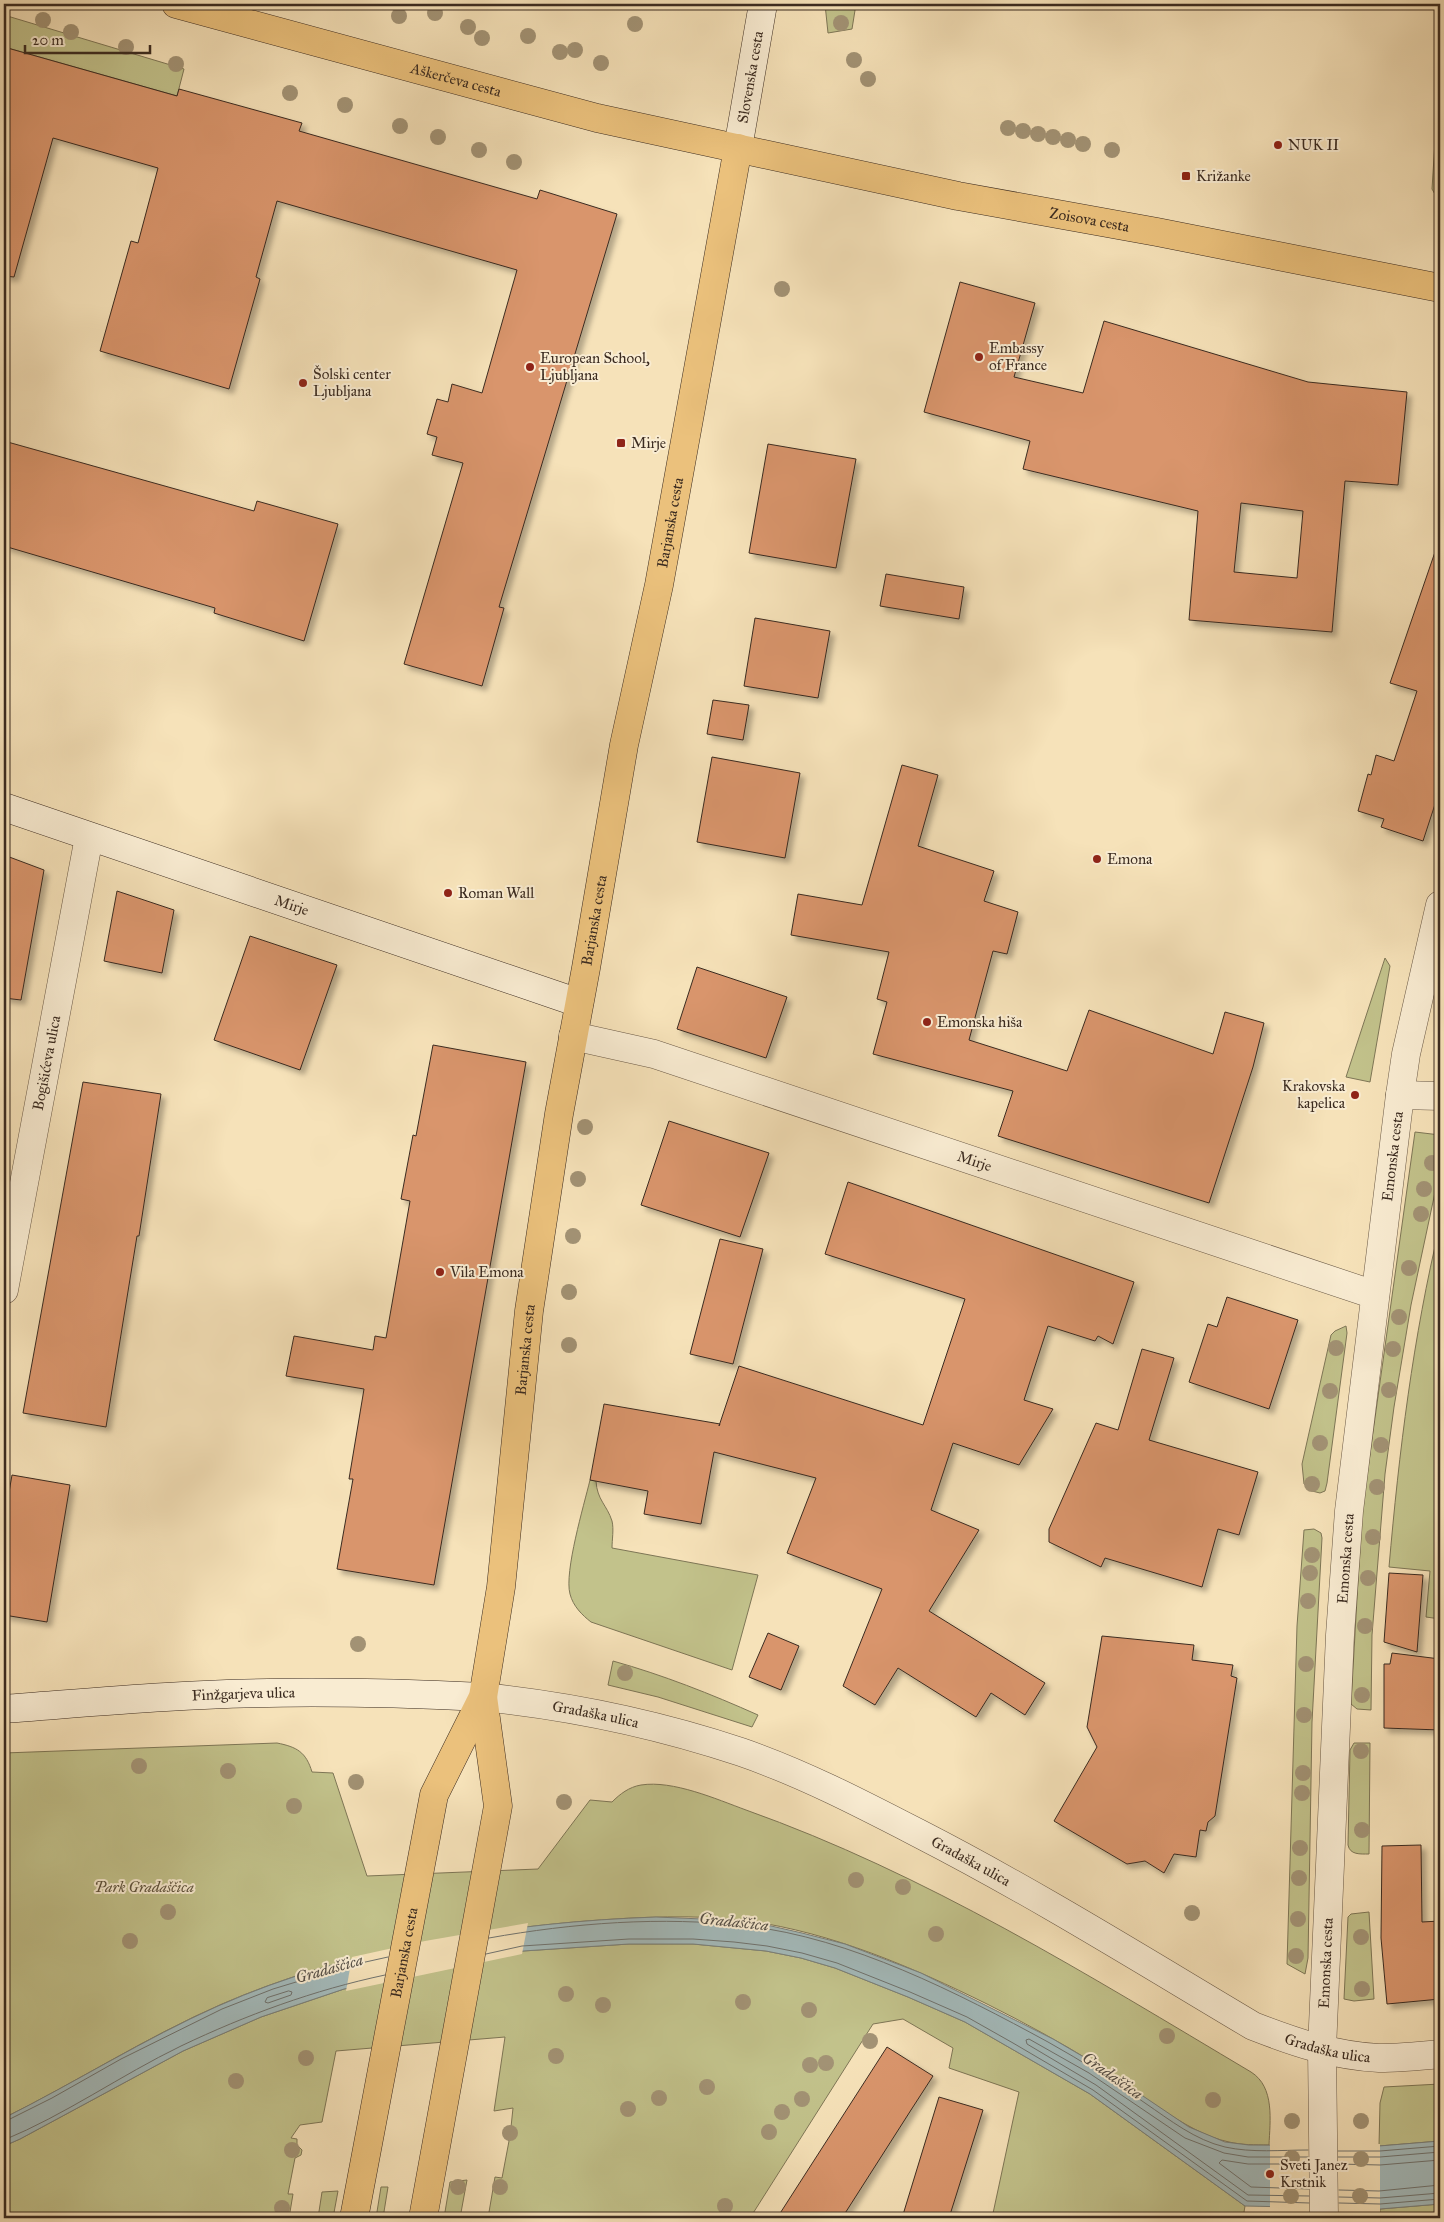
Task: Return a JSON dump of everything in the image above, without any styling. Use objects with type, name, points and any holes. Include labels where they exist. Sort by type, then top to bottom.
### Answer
[{"type":"main road","name":"Aškerčeva cesta","points":[[176,4],[597,118],[738,148]]},
{"type":"main road","name":"Zoisova cesta","points":[[738,148],[958,196],[1157,232],[1440,288]]},
{"type":"main road","name":"Barjanska cesta","points":[[423,2218],[498,1806],[484,1697],[501,1587],[528,1311],[558,1114],[624,745],[659,586],[738,148]]},
{"type":"main road","name":"Barjanska cesta","points":[[354,2218],[417,1874],[434,1795],[484,1697]]},
{"type":"street","name":"Slovenska cesta","points":[[738,148],[763,4]]},
{"type":"street","name":"Mirje","points":[[4,807],[579,1003]]},
{"type":"street","name":"Bogišićeva ulica","points":[[4,1290],[88,837]]},
{"type":"street","name":"Emonska cesta","points":[[1324,2218],[1322,2050],[1341,1625],[1349,1511],[1406,1054],[1440,905]]},
{"type":"street","name":"Mirje","points":[[573,1036],[654,1054],[1375,1295]]},
{"type":"street","points":[[1400,1095],[1440,1096]]},
{"type":"street","name":"Finžgarjeva ulica","points":[[4,1709],[166,1697],[244,1694],[386,1692],[484,1697]]},
{"type":"street","name":"Gradaška ulica","points":[[484,1697],[613,1717],[695,1738],[785,1769],[858,1802],[976,1863],[1253,2026],[1301,2045],[1322,2050],[1380,2058],[1440,2054]]},
{"type":"green space","points":[[825,4],[856,4],[852,29],[828,33]]},
{"type":"green space","points":[[4,15],[184,69],[177,96],[4,47]]},
{"type":"green space","points":[[1440,62],[1440,197],[1436,196],[1432,189]]},
{"type":"green space","points":[[1385,958],[1390,966],[1370,1082],[1346,1077]]},
{"type":"green space","points":[[1415,1132],[1440,1135],[1440,1169],[1411,1305],[1385,1474],[1372,1635],[1371,1710],[1357,1709],[1351,1704],[1362,1511]]},
{"type":"green space","points":[[1440,1225],[1440,1619],[1426,1617],[1430,1571],[1389,1567],[1408,1395],[1430,1267]]},
{"type":"green space","points":[[1346,1326],[1347,1333],[1327,1483],[1325,1491],[1320,1493],[1312,1491],[1304,1484],[1302,1464],[1331,1335]]},
{"type":"green space","points":[[590,1480],[596,1481],[600,1498],[612,1521],[612,1548],[758,1575],[732,1670],[591,1622],[578,1610],[570,1594],[570,1570]]},
{"type":"green space","points":[[1314,1529],[1321,1533],[1322,1538],[1312,1722],[1308,1958],[1305,1974],[1287,1964],[1297,1626],[1304,1530]]},
{"type":"green space","points":[[613,1661],[687,1685],[758,1715],[752,1727],[658,1697],[608,1685]]},
{"type":"green space","name":"Park Gradaščica","points":[[277,1743],[300,1751],[310,1765],[312,1772],[333,1773],[367,1876],[538,1869],[590,1800],[612,1802],[625,1791],[641,1785],[667,1785],[694,1792],[813,1836],[878,1864],[942,1895],[1067,1963],[1251,2072],[1259,2078],[1268,2095],[1270,2115],[1269,2145],[1229,2142],[1195,2129],[1160,2108],[1094,2063],[1028,2025],[930,1977],[871,1953],[780,1926],[729,1919],[688,1917],[647,1917],[586,1921],[493,1931],[400,1948],[309,1972],[265,1987],[194,2017],[4,2118],[4,1753]]},
{"type":"green space","points":[[1354,1743],[1370,1743],[1369,1854],[1353,1852],[1348,1845],[1350,1750]]},
{"type":"green space","points":[[1369,1912],[1374,1999],[1354,2001],[1344,1999],[1348,1917],[1351,1914]]},
{"type":"green space","points":[[629,1944],[693,1944],[766,1951],[801,1958],[835,1968],[965,2022],[1090,2094],[1245,2206],[1243,2218],[992,2218],[1019,2092],[949,2068],[953,2048],[903,2019],[873,2024],[750,2218],[488,2218],[495,2177],[502,2178],[509,2141],[503,2134],[505,2129],[511,2127],[513,2108],[494,2111],[505,2037],[336,2051],[322,2122],[300,2125],[291,2138],[297,2139],[297,2145],[302,2150],[301,2155],[295,2158],[288,2194],[293,2194],[289,2218],[4,2218],[4,2146],[183,2051],[261,2017],[344,1989],[523,1951]]},
{"type":"green space","points":[[1440,2084],[1440,2141],[1379,2146],[1380,2103],[1384,2087]]},
{"type":"green space","points":[[467,2180],[460,2218],[444,2218],[450,2182]]},
{"type":"green space","points":[[381,2187],[388,2187],[383,2218],[376,2218]]},
{"type":"green space","points":[[338,2191],[333,2218],[318,2218],[322,2192]]},
{"type":"green space","points":[[1440,2204],[1440,2218],[1380,2218],[1380,2209]]},
{"type":"water","name":"Gradaščica","points":[[656,1917],[749,1921],[845,1944],[921,1973],[1053,2039],[1094,2063],[1189,2127],[1225,2142],[1249,2145],[1379,2146],[1440,2141],[1440,2204],[1380,2209],[1245,2206],[1090,2094],[965,2022],[835,1968],[801,1958],[766,1951],[693,1944],[629,1944],[523,1951],[344,1989],[261,2017],[183,2051],[4,2146],[4,2118],[137,2046],[218,2006],[269,1985],[377,1953],[433,1941],[546,1925]]},
{"type":"pier","points":[[528,1923],[522,1954],[346,1991],[352,1957],[425,1941]]},
{"type":"pier","points":[[1270,2142],[1380,2144],[1380,2212],[1270,2209]]},
{"type":"building","name":"European School, Ljubljana","points":[[4,47],[177,96],[179,89],[302,123],[299,131],[537,199],[540,190],[617,214],[499,607],[504,608],[482,686],[404,664],[463,463],[432,455],[437,437],[427,434],[437,399],[448,402],[452,384],[482,393],[517,270],[277,201],[256,277],[260,279],[229,389],[100,351],[131,241],[138,243],[158,168],[53,138],[14,277],[4,276]]},
{"type":"building","points":[[960,282],[1035,303],[1014,377],[1083,393],[1104,321],[1308,382],[1407,392],[1398,485],[1345,481],[1332,632],[1189,620],[1198,511],[1023,469],[1030,441],[924,412]],"holes":[[[1241,503],[1303,511],[1297,578],[1234,572]]]},
{"type":"building","points":[[4,441],[254,511],[257,501],[338,524],[304,641],[214,613],[215,608],[4,546]]},
{"type":"building","points":[[768,444],[856,459],[836,568],[749,553]]},
{"type":"building","points":[[1435,552],[1440,553],[1440,789],[1423,841],[1381,827],[1384,819],[1358,811],[1368,774],[1371,775],[1376,755],[1394,761],[1417,691],[1390,683]]},
{"type":"building","points":[[886,574],[964,587],[959,619],[880,606]]},
{"type":"building","points":[[755,618],[830,631],[818,698],[744,686]]},
{"type":"building","points":[[713,700],[749,705],[743,740],[707,734]]},
{"type":"building","points":[[712,757],[800,773],[785,858],[697,842]]},
{"type":"building","points":[[902,765],[938,775],[918,846],[994,871],[984,901],[1018,912],[1007,954],[993,951],[969,1040],[1067,1071],[1089,1010],[1213,1054],[1225,1012],[1264,1023],[1253,1067],[1209,1203],[998,1136],[1013,1091],[873,1054],[887,1002],[877,999],[889,952],[791,935],[798,894],[862,905]]},
{"type":"building","points":[[4,855],[44,870],[21,1000],[4,998]]},
{"type":"building","points":[[117,891],[174,910],[162,973],[104,961]]},
{"type":"building","points":[[250,936],[337,965],[300,1070],[214,1040]]},
{"type":"building","points":[[697,967],[787,997],[766,1058],[677,1029]]},
{"type":"building","points":[[433,1045],[526,1062],[434,1585],[337,1569],[353,1479],[349,1479],[364,1389],[286,1376],[294,1336],[373,1350],[375,1336],[386,1338],[410,1201],[401,1199],[413,1135],[416,1136]]},
{"type":"building","points":[[83,1082],[161,1094],[106,1427],[23,1413]]},
{"type":"building","points":[[669,1121],[769,1153],[740,1237],[641,1205]]},
{"type":"building","points":[[848,1182],[1134,1282],[1113,1344],[1098,1336],[1095,1341],[1048,1326],[1024,1400],[1053,1409],[1019,1465],[953,1443],[931,1510],[979,1530],[929,1611],[1045,1683],[1025,1715],[991,1693],[976,1717],[898,1668],[875,1705],[843,1686],[882,1589],[787,1553],[816,1478],[714,1452],[701,1524],[644,1514],[648,1491],[590,1480],[604,1404],[720,1424],[739,1366],[923,1425],[965,1299],[825,1254]]},
{"type":"building","points":[[720,1239],[763,1249],[733,1364],[690,1354]]},
{"type":"building","points":[[1227,1297],[1298,1320],[1269,1409],[1189,1382],[1208,1324],[1217,1327]]},
{"type":"building","points":[[1142,1349],[1174,1358],[1149,1440],[1258,1472],[1239,1535],[1218,1529],[1202,1587],[1105,1558],[1101,1567],[1049,1542],[1049,1529],[1096,1423],[1118,1430]]},
{"type":"building","points":[[12,1475],[70,1485],[47,1622],[4,1615],[4,1521]]},
{"type":"building","points":[[1389,1573],[1423,1575],[1417,1652],[1384,1642]]},
{"type":"building","points":[[768,1633],[799,1646],[781,1690],[749,1677]]},
{"type":"building","points":[[1102,1636],[1194,1645],[1192,1660],[1233,1665],[1231,1676],[1237,1678],[1215,1816],[1208,1822],[1206,1831],[1200,1830],[1196,1857],[1174,1854],[1164,1873],[1145,1861],[1127,1864],[1054,1821],[1097,1747],[1087,1727]]},
{"type":"building","points":[[1392,1653],[1440,1659],[1440,1730],[1384,1728],[1384,1664],[1390,1664]]},
{"type":"building","points":[[1421,1845],[1422,1922],[1440,1921],[1440,1999],[1387,2004],[1381,1938],[1382,1846]]},
{"type":"building","points":[[887,2047],[933,2076],[842,2218],[777,2218]]},
{"type":"building","points":[[939,2097],[983,2110],[949,2218],[902,2218]]},
{"type":"place","name":"NUK II","points":[[1278,145]]},
{"type":"place","name":"Križanke","points":[[1186,176]]},
{"type":"place","name":"Embassy of France","points":[[979,357]]},
{"type":"place","name":"European School, Ljubljana","points":[[530,367]]},
{"type":"place","name":"Šolski center Ljubljana","points":[[303,383]]},
{"type":"place","name":"Mirje","points":[[621,443]]},
{"type":"place","name":"Emona","points":[[1097,859]]},
{"type":"place","name":"Roman Wall","points":[[448,893]]},
{"type":"place","name":"Emonska hiša","points":[[927,1022]]},
{"type":"place","name":"Krakovska kapelica","points":[[1355,1095]]},
{"type":"place","name":"Vila Emona","points":[[440,1272]]},
{"type":"place","name":"Sveti Janez Krstnik","points":[[1270,2174]]}]
